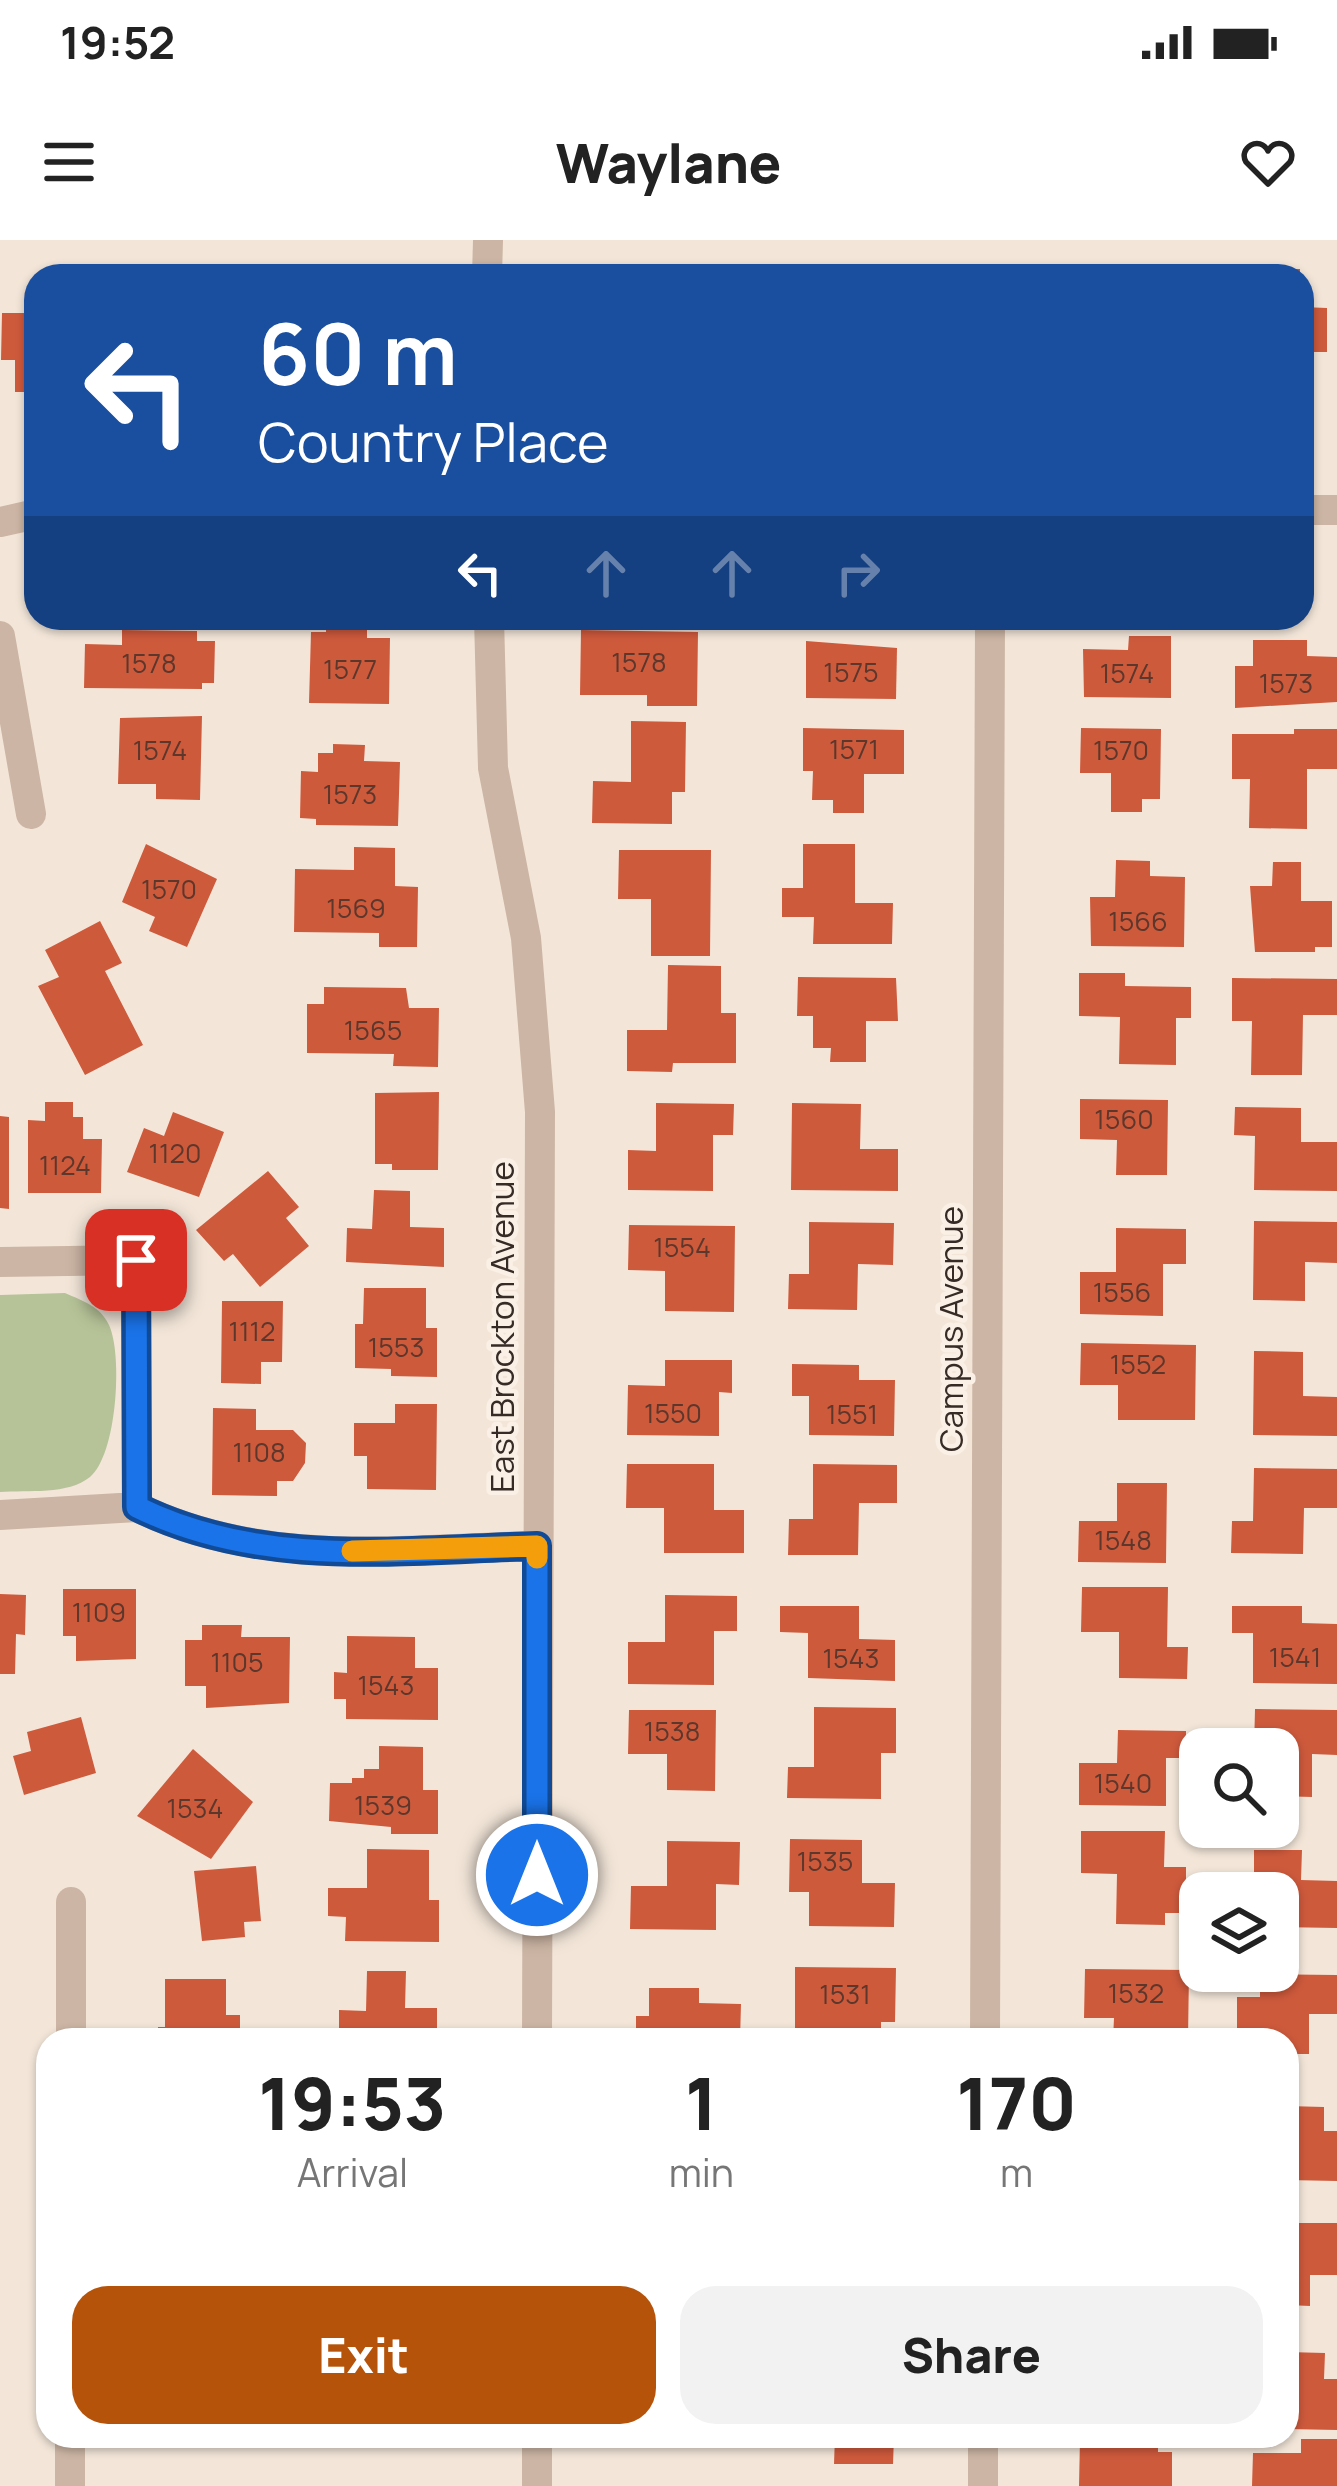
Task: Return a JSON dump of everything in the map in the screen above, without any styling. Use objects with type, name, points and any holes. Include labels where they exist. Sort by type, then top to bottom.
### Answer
[{"type":"street","name":"East Brockton Avenue","points":[[489,630],[493,768],[526,938],[540,1112],[537,2028]]},
{"type":"street","name":"Campus Avenue","points":[[985,2028],[990,630]]},
{"type":"street","points":[[0,636],[32,814]]},
{"type":"street","points":[[0,1262],[136,1260],[137,1507]]},
{"type":"street","points":[[0,1515],[137,1507],[171,1524],[256,1546],[318,1552],[537,1546]]},
{"type":"street","points":[[71,1902],[71,2028]]},
{"type":"street","points":[[70,2448],[70,2486]]},
{"type":"street","points":[[538,2448],[538,2486]]},
{"type":"street","points":[[983,2448],[983,2486]]},
{"type":"green space","points":[[65,1293],[101,1313],[113,1339],[115,1404],[106,1448],[99,1465],[81,1483],[0,1492],[0,1295]]},
{"type":"building","points":[[1314,307],[1327,308],[1327,352],[1314,352]]},
{"type":"building","points":[[2,313],[24,313],[24,392],[15,392],[15,360],[1,360]]},
{"type":"building","points":[[122,630],[197,631],[197,641],[215,641],[214,683],[202,683],[202,689],[84,688],[85,644],[122,645]]},
{"type":"building","points":[[367,630],[367,638],[390,638],[389,704],[309,703],[311,632]]},
{"type":"building","points":[[581,630],[698,632],[697,706],[647,706],[647,695],[580,695]]},
{"type":"building","points":[[1129,636],[1171,636],[1171,698],[1084,697],[1083,649],[1128,650]]},
{"type":"building","points":[[1253,640],[1307,640],[1307,656],[1337,657],[1337,702],[1235,708],[1235,666],[1253,666]]},
{"type":"building","points":[[806,641],[897,648],[896,699],[806,698]]},
{"type":"building","points":[[202,716],[200,800],[156,799],[156,784],[118,784],[120,718]]},
{"type":"building","points":[[631,721],[686,722],[685,792],[672,792],[672,824],[592,823],[593,781],[631,782]]},
{"type":"building","points":[[803,728],[904,730],[904,774],[864,774],[864,813],[833,813],[833,800],[812,800],[813,771],[803,771]]},
{"type":"building","points":[[1081,728],[1161,729],[1160,799],[1142,799],[1142,812],[1111,812],[1111,773],[1080,773]]},
{"type":"building","points":[[1294,729],[1337,729],[1337,769],[1307,769],[1307,829],[1249,828],[1250,779],[1232,779],[1232,734],[1294,734]]},
{"type":"building","points":[[333,744],[365,745],[364,761],[400,762],[398,826],[316,825],[316,819],[300,818],[301,771],[318,772],[318,753],[333,753]]},
{"type":"building","points":[[146,844],[217,879],[187,947],[149,931],[155,917],[122,902]]},
{"type":"building","points":[[803,844],[855,844],[855,903],[893,903],[892,944],[813,944],[814,917],[782,917],[782,888],[803,888]]},
{"type":"building","points":[[354,847],[395,848],[395,886],[418,887],[417,947],[379,947],[379,933],[294,932],[295,869],[354,870]]},
{"type":"building","points":[[619,850],[711,850],[710,956],[651,956],[651,899],[618,899]]},
{"type":"building","points":[[1116,860],[1150,861],[1150,876],[1185,877],[1184,947],[1091,946],[1090,897],[1115,897]]},
{"type":"building","points":[[1273,862],[1301,862],[1301,901],[1332,901],[1332,947],[1315,947],[1315,952],[1255,952],[1250,886],[1272,886]]},
{"type":"building","points":[[100,921],[122,963],[105,971],[143,1045],[85,1075],[38,986],[59,977],[45,950]]},
{"type":"building","points":[[668,965],[721,966],[721,1013],[736,1013],[736,1063],[673,1063],[672,1072],[627,1071],[627,1030],[667,1030]]},
{"type":"building","points":[[1079,973],[1125,973],[1125,986],[1191,987],[1191,1018],[1176,1018],[1176,1065],[1119,1064],[1120,1017],[1079,1016]]},
{"type":"building","points":[[798,977],[896,978],[898,1021],[866,1021],[866,1062],[830,1062],[831,1048],[813,1048],[813,1016],[797,1016]]},
{"type":"building","points":[[1232,978],[1337,979],[1337,1015],[1303,1015],[1302,1075],[1251,1075],[1252,1021],[1232,1021]]},
{"type":"building","points":[[324,987],[406,988],[409,1008],[439,1008],[438,1067],[393,1066],[394,1054],[307,1053],[307,1004],[324,1004]]},
{"type":"building","points":[[439,1092],[438,1170],[392,1170],[392,1164],[375,1164],[375,1093]]},
{"type":"building","points":[[1080,1099],[1168,1100],[1167,1175],[1116,1175],[1117,1140],[1080,1139]]},
{"type":"building","points":[[45,1102],[73,1102],[73,1117],[83,1117],[83,1139],[102,1139],[101,1193],[28,1193],[28,1120],[45,1121]]},
{"type":"building","points":[[656,1103],[734,1104],[733,1135],[713,1135],[713,1191],[628,1190],[628,1150],[656,1151]]},
{"type":"building","points":[[792,1103],[861,1104],[860,1149],[898,1149],[898,1191],[791,1190]]},
{"type":"building","points":[[1235,1107],[1301,1108],[1301,1142],[1337,1142],[1337,1191],[1254,1190],[1255,1136],[1234,1135]]},
{"type":"building","points":[[173,1112],[224,1132],[199,1197],[127,1172],[144,1128],[164,1136]]},
{"type":"building","points":[[0,1116],[9,1117],[9,1209],[0,1208]]},
{"type":"building","points":[[268,1171],[299,1207],[286,1218],[309,1246],[260,1287],[233,1254],[224,1261],[196,1230]]},
{"type":"building","points":[[374,1190],[410,1191],[410,1227],[444,1228],[444,1267],[346,1262],[347,1228],[372,1229]]},
{"type":"building","points":[[1254,1221],[1337,1222],[1337,1263],[1305,1262],[1305,1301],[1253,1300]]},
{"type":"building","points":[[809,1222],[894,1223],[893,1265],[858,1264],[857,1310],[788,1309],[789,1274],[809,1274]]},
{"type":"building","points":[[629,1225],[735,1226],[734,1312],[665,1311],[665,1271],[628,1270]]},
{"type":"building","points":[[1116,1228],[1186,1229],[1186,1264],[1163,1264],[1163,1316],[1080,1314],[1080,1272],[1116,1272]]},
{"type":"building","points":[[364,1288],[426,1288],[426,1328],[437,1328],[437,1377],[391,1376],[391,1369],[355,1368],[355,1324],[363,1324]]},
{"type":"building","points":[[222,1301],[283,1301],[282,1362],[261,1362],[261,1384],[221,1383]]},
{"type":"building","points":[[1081,1343],[1196,1345],[1195,1420],[1118,1420],[1118,1385],[1080,1385]]},
{"type":"building","points":[[1254,1351],[1303,1352],[1303,1396],[1337,1397],[1337,1436],[1253,1435]]},
{"type":"building","points":[[665,1360],[732,1360],[732,1393],[719,1392],[719,1436],[627,1435],[628,1385],[665,1386]]},
{"type":"building","points":[[792,1364],[859,1365],[859,1380],[895,1380],[894,1436],[809,1435],[809,1396],[792,1396]]},
{"type":"building","points":[[395,1404],[437,1404],[436,1490],[367,1489],[367,1456],[354,1456],[354,1423],[395,1423]]},
{"type":"building","points":[[213,1408],[256,1409],[256,1430],[293,1430],[306,1443],[305,1463],[293,1481],[277,1481],[277,1496],[212,1495]]},
{"type":"building","points":[[627,1464],[714,1464],[714,1510],[744,1510],[744,1553],[664,1553],[664,1508],[626,1508]]},
{"type":"building","points":[[813,1464],[897,1465],[897,1503],[859,1503],[858,1555],[788,1555],[789,1519],[813,1519]]},
{"type":"building","points":[[1254,1468],[1337,1469],[1337,1508],[1304,1508],[1303,1554],[1231,1553],[1232,1521],[1253,1521]]},
{"type":"building","points":[[1117,1483],[1167,1483],[1166,1563],[1078,1562],[1079,1521],[1117,1521]]},
{"type":"building","points":[[1082,1587],[1168,1587],[1167,1647],[1188,1647],[1187,1679],[1119,1678],[1119,1632],[1081,1632]]},
{"type":"building","points":[[63,1589],[136,1589],[136,1659],[76,1661],[76,1636],[63,1636]]},
{"type":"building","points":[[0,1594],[26,1595],[25,1635],[16,1634],[15,1674],[0,1674]]},
{"type":"building","points":[[665,1595],[737,1596],[737,1631],[714,1631],[714,1685],[628,1684],[628,1642],[665,1642]]},
{"type":"building","points":[[780,1606],[859,1606],[859,1639],[895,1640],[895,1681],[808,1678],[808,1633],[780,1632]]},
{"type":"building","points":[[1232,1606],[1302,1606],[1302,1623],[1337,1624],[1337,1684],[1253,1683],[1253,1633],[1232,1633]]},
{"type":"building","points":[[202,1625],[242,1625],[241,1637],[290,1637],[289,1703],[206,1708],[206,1686],[185,1686],[185,1640],[202,1640]]},
{"type":"building","points":[[347,1636],[415,1637],[415,1668],[438,1668],[438,1720],[346,1719],[346,1699],[334,1699],[334,1672],[347,1673]]},
{"type":"building","points":[[814,1707],[896,1708],[896,1753],[881,1753],[881,1799],[787,1798],[788,1767],[814,1767]]},
{"type":"building","points":[[1255,1709],[1337,1710],[1337,1755],[1312,1754],[1312,1797],[1299,1797],[1299,1728],[1255,1728]]},
{"type":"building","points":[[629,1710],[716,1710],[715,1791],[667,1790],[667,1754],[628,1754]]},
{"type":"building","points":[[81,1717],[96,1773],[24,1795],[13,1756],[31,1751],[27,1732]]},
{"type":"building","points":[[1118,1730],[1179,1731],[1179,1758],[1166,1758],[1166,1806],[1079,1805],[1079,1763],[1117,1763]]},
{"type":"building","points":[[379,1746],[423,1747],[423,1790],[438,1790],[438,1834],[391,1834],[391,1827],[329,1821],[330,1783],[352,1783],[352,1778],[364,1778],[364,1769],[379,1769]]},
{"type":"building","points":[[193,1749],[253,1802],[211,1859],[137,1816]]},
{"type":"building","points":[[1081,1831],[1165,1831],[1164,1867],[1186,1867],[1186,1872],[1179,1872],[1179,1913],[1165,1913],[1165,1925],[1116,1924],[1117,1874],[1081,1873]]},
{"type":"building","points":[[790,1839],[862,1840],[862,1883],[895,1883],[894,1927],[809,1926],[809,1892],[789,1892]]},
{"type":"building","points":[[667,1841],[740,1842],[739,1885],[716,1884],[716,1930],[630,1929],[631,1886],[667,1886]]},
{"type":"building","points":[[367,1849],[429,1850],[429,1900],[439,1900],[439,1942],[345,1941],[346,1917],[328,1916],[328,1888],[367,1888]]},
{"type":"building","points":[[1254,1850],[1302,1850],[1301,1880],[1337,1881],[1337,1928],[1299,1927],[1299,1872],[1254,1872]]},
{"type":"building","points":[[256,1866],[261,1921],[244,1922],[245,1937],[202,1941],[194,1871]]},
{"type":"building","points":[[795,1967],[896,1968],[895,2022],[881,2022],[881,2028],[795,2028]]},
{"type":"building","points":[[1085,1969],[1179,1970],[1179,1992],[1189,1992],[1188,2028],[1114,2028],[1114,2018],[1084,2018]]},
{"type":"building","points":[[367,1971],[406,1971],[405,2008],[437,2008],[437,2028],[339,2028],[339,2010],[366,2011]]},
{"type":"building","points":[[1299,1975],[1337,1975],[1337,2014],[1309,2014],[1309,2054],[1299,2054],[1299,2028],[1237,2028],[1237,1997],[1299,1992]]},
{"type":"building","points":[[165,1979],[226,1979],[226,2015],[240,2015],[240,2028],[158,2028],[165,2027]]},
{"type":"building","points":[[649,1988],[699,1988],[699,2003],[741,2004],[740,2028],[636,2028],[636,2016],[649,2016]]},
{"type":"building","points":[[1299,2106],[1324,2107],[1324,2131],[1337,2131],[1337,2181],[1299,2180]]},
{"type":"building","points":[[1299,2223],[1337,2223],[1337,2275],[1310,2275],[1310,2306],[1299,2306]]},
{"type":"building","points":[[1299,2352],[1325,2353],[1324,2379],[1337,2379],[1337,2430],[1299,2429]]},
{"type":"building","points":[[1301,2439],[1337,2439],[1337,2486],[1252,2486],[1253,2453],[1301,2453]]},
{"type":"building","points":[[835,2448],[894,2448],[893,2464],[834,2464]]},
{"type":"building","points":[[1080,2448],[1172,2452],[1172,2486],[1079,2486]]},
{"type":"slow traffic","points":[[352,1551],[537,1546],[537,1558]]},
{"type":"route","points":[[136,1260],[137,1507],[171,1524],[235,1544],[318,1552],[537,1546],[537,1875]]}]
